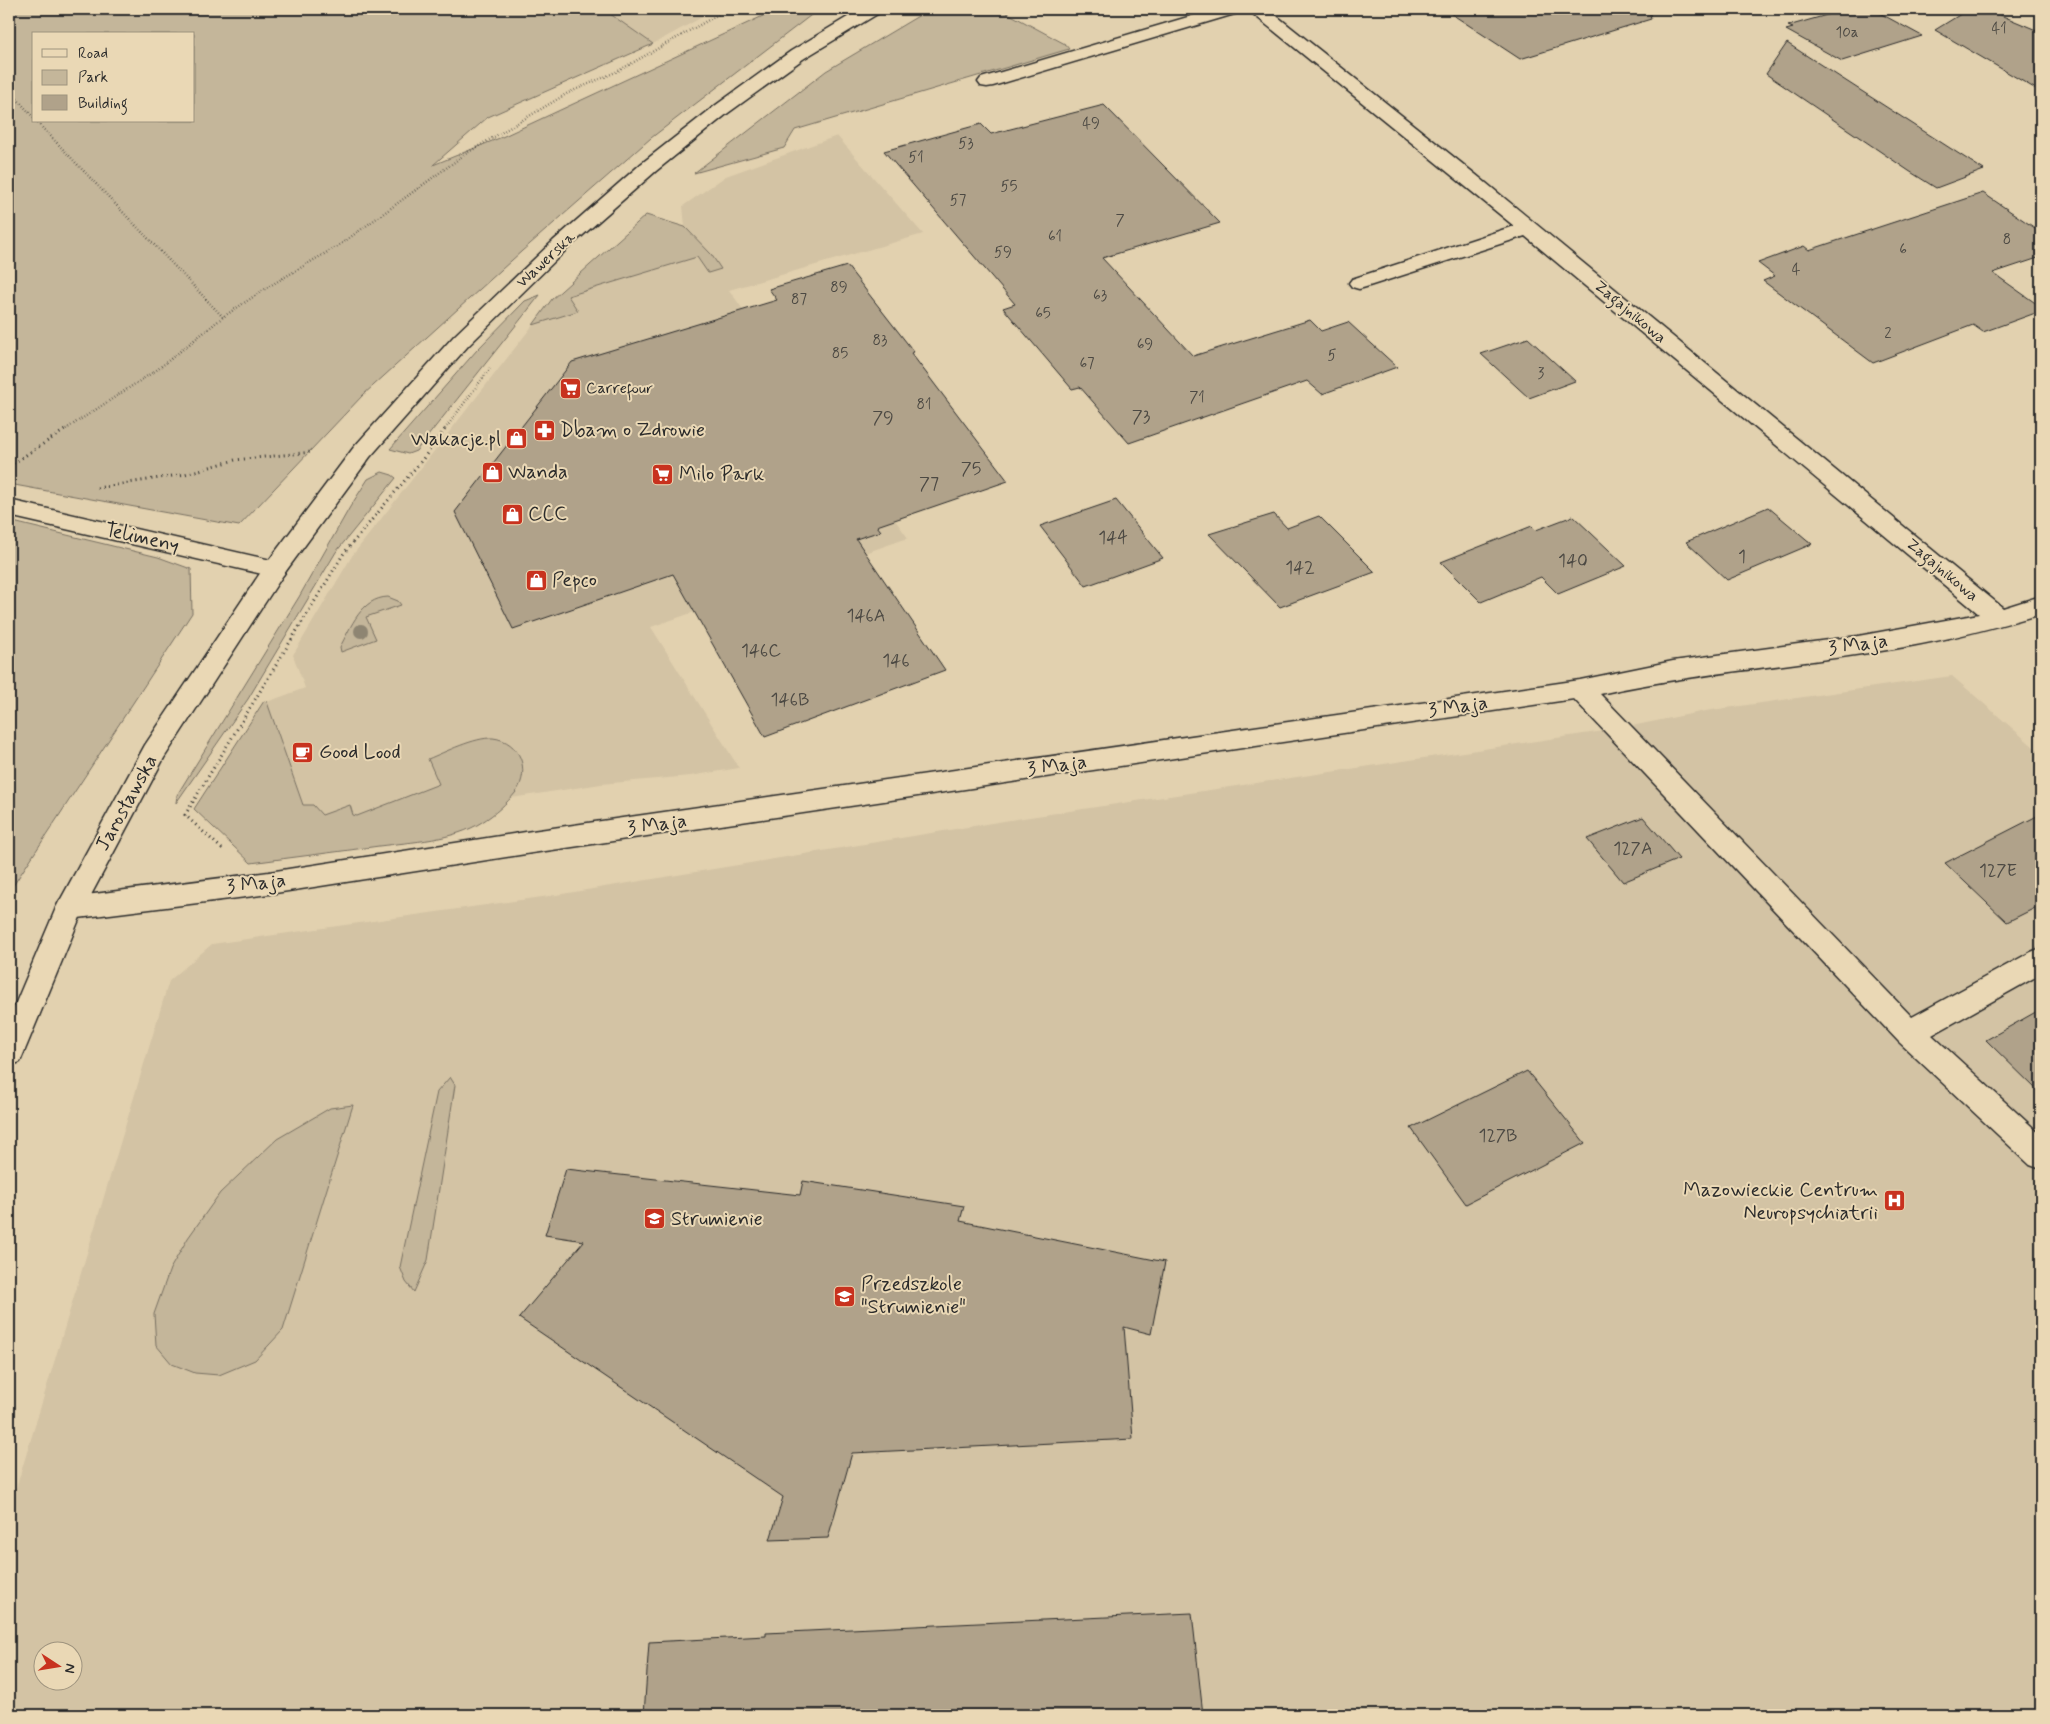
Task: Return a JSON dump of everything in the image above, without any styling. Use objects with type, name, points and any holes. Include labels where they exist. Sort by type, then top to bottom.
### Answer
[{"type":"street","name":"Wawerska","points":[[275,569],[368,444],[461,341],[560,245],[649,167],[722,108],[797,55],[873,9]]},
{"type":"street","points":[[987,82],[1232,9]]},
{"type":"street","name":"Zagajnikowa","points":[[1258,9],[1528,228],[2000,618]]},
{"type":"street","points":[[1359,282],[1528,228]]},
{"type":"street","name":"Telimeny","points":[[9,508],[275,569]]},
{"type":"street","name":"Jarosławska","points":[[9,1052],[70,908],[154,752],[275,569]]},
{"type":"street","name":"3 Maja","points":[[70,908],[269,883],[532,842],[1580,690],[1671,671],[1924,636],[2000,618],[2041,605]]},
{"type":"street","points":[[1580,690],[1909,1033],[2041,1155]]},
{"type":"street","points":[[1909,1033],[2041,960]]},
{"type":"path","points":[[9,466],[158,369],[223,318],[268,287],[341,244],[476,148],[568,93],[618,71],[728,9]]},
{"type":"path","points":[[909,14],[917,9]]},
{"type":"path","points":[[9,90],[32,117]]},
{"type":"path","points":[[37,122],[223,318]]},
{"type":"path","points":[[223,850],[185,815],[344,553],[422,460],[492,367]]},
{"type":"path","points":[[95,489],[185,474],[235,460],[316,452]]},
{"type":"shaded area","points":[[603,9],[717,9],[653,44]]},
{"type":"shaded area","points":[[837,136],[923,234],[729,290],[908,538],[651,627],[739,768],[690,776],[601,784],[314,829],[303,805],[267,702],[305,688],[293,655],[352,556],[533,325],[577,277],[646,215],[685,227],[683,206],[726,176]]},
{"type":"shaded area","points":[[1952,676],[2041,753],[2041,1715],[9,1715],[9,1512],[169,981],[212,944],[556,895],[1010,820],[1617,729],[1705,711]]},
{"type":"green space","points":[[9,9],[603,9],[653,44],[488,117],[433,165],[502,137],[778,9],[819,9],[651,138],[522,251],[363,395],[239,526],[9,484]]},
{"type":"green space","points":[[930,9],[1000,9],[1065,44],[1069,49],[795,130],[784,148],[694,173],[826,71]]},
{"type":"green space","points":[[646,215],[685,227],[711,254],[721,269],[708,273],[697,257],[568,296],[578,311],[533,325],[552,299]]},
{"type":"green space","points":[[540,295],[416,451],[408,454],[390,449],[477,350],[525,301]]},
{"type":"green space","points":[[382,472],[396,478],[336,552],[248,699],[176,803],[177,795],[299,597],[350,507],[368,479]]},
{"type":"green space","points":[[9,521],[158,557],[191,569],[192,613],[9,892]]},
{"type":"green space","points":[[388,597],[398,601],[401,605],[366,617],[376,639],[341,652],[340,647],[358,615],[371,602]]},
{"type":"green space","points":[[264,701],[267,702],[303,805],[313,805],[322,815],[350,805],[353,815],[357,816],[439,784],[428,759],[486,738],[502,740],[516,751],[520,758],[523,775],[516,792],[496,812],[482,822],[459,833],[419,841],[251,863],[194,809]]},
{"type":"green space","points":[[450,1077],[455,1085],[428,1260],[414,1292],[406,1282],[400,1267],[437,1092]]},
{"type":"green space","points":[[353,1105],[283,1330],[255,1360],[219,1375],[195,1373],[172,1364],[156,1345],[154,1314],[170,1269],[188,1238],[220,1193],[277,1139],[330,1108]]},
{"type":"building","points":[[1444,9],[1649,9],[1651,19],[1520,59]]},
{"type":"building","points":[[1848,9],[1872,9],[1922,36],[1842,61],[1786,30],[1793,28],[1788,26]]},
{"type":"building","points":[[1969,9],[1986,9],[2041,32],[2041,92],[1935,30]]},
{"type":"building","points":[[1787,43],[1984,170],[1936,188],[1909,171],[1766,74]]},
{"type":"building","points":[[1104,105],[1220,223],[1102,258],[1193,356],[1310,320],[1321,331],[1348,322],[1397,367],[1322,394],[1307,381],[1129,443],[1080,387],[1072,389],[1003,308],[1015,304],[884,151],[981,124],[991,134]]},
{"type":"building","points":[[1983,193],[2041,232],[2041,257],[1993,273],[2041,307],[2041,311],[1983,332],[1973,325],[1873,363],[1763,281],[1775,276],[1758,263],[1804,246],[1809,250]]},
{"type":"building","points":[[847,266],[914,352],[911,353],[1008,481],[877,526],[881,531],[856,539],[945,670],[765,737],[673,574],[513,629],[455,512],[572,362],[777,300],[769,289]]},
{"type":"building","points":[[1528,338],[1575,381],[1529,398],[1481,354]]},
{"type":"building","points":[[1116,500],[1163,558],[1086,586],[1040,526]]},
{"type":"building","points":[[1768,507],[1812,544],[1727,580],[1686,542]]},
{"type":"building","points":[[1274,514],[1287,528],[1319,516],[1375,572],[1280,607],[1209,534]]},
{"type":"building","points":[[1573,516],[1626,566],[1558,594],[1541,577],[1481,602],[1441,562],[1532,526],[1536,530]]},
{"type":"building","points":[[2041,814],[2041,905],[2007,922],[1945,863]]},
{"type":"building","points":[[1643,817],[1679,859],[1623,882],[1587,839]]},
{"type":"building","points":[[2041,1009],[2041,1094],[1986,1040]]},
{"type":"building","points":[[1527,1071],[1585,1143],[1466,1204],[1411,1128]]},
{"type":"building","points":[[566,1169],[800,1195],[803,1181],[964,1206],[960,1221],[1165,1262],[1151,1334],[1124,1327],[1133,1439],[852,1453],[828,1538],[770,1540],[783,1497],[519,1318],[584,1241],[545,1235]]},
{"type":"building","points":[[1192,1613],[1203,1715],[644,1715],[649,1642],[766,1636],[766,1633]]},
{"type":"place","name":"Carrefour","points":[[570,388]]},
{"type":"place","name":"Dbam o Zdrowie","points":[[544,430]]},
{"type":"place","name":"Wakacje.pl","points":[[517,439]]},
{"type":"place","name":"Wanda","points":[[492,472]]},
{"type":"place","name":"Milo Park","points":[[663,474]]},
{"type":"place","name":"CCC","points":[[512,514]]},
{"type":"place","name":"Pepco","points":[[536,580]]},
{"type":"place","name":"Good Lood","points":[[303,752]]},
{"type":"place","name":"Mazowieckie Centrum Neuropsychiatrii","points":[[1894,1201]]},
{"type":"place","name":"Strumienie","points":[[655,1219]]},
{"type":"place","name":"Przedszkole \"Strumienie\"","points":[[845,1296]]}]
